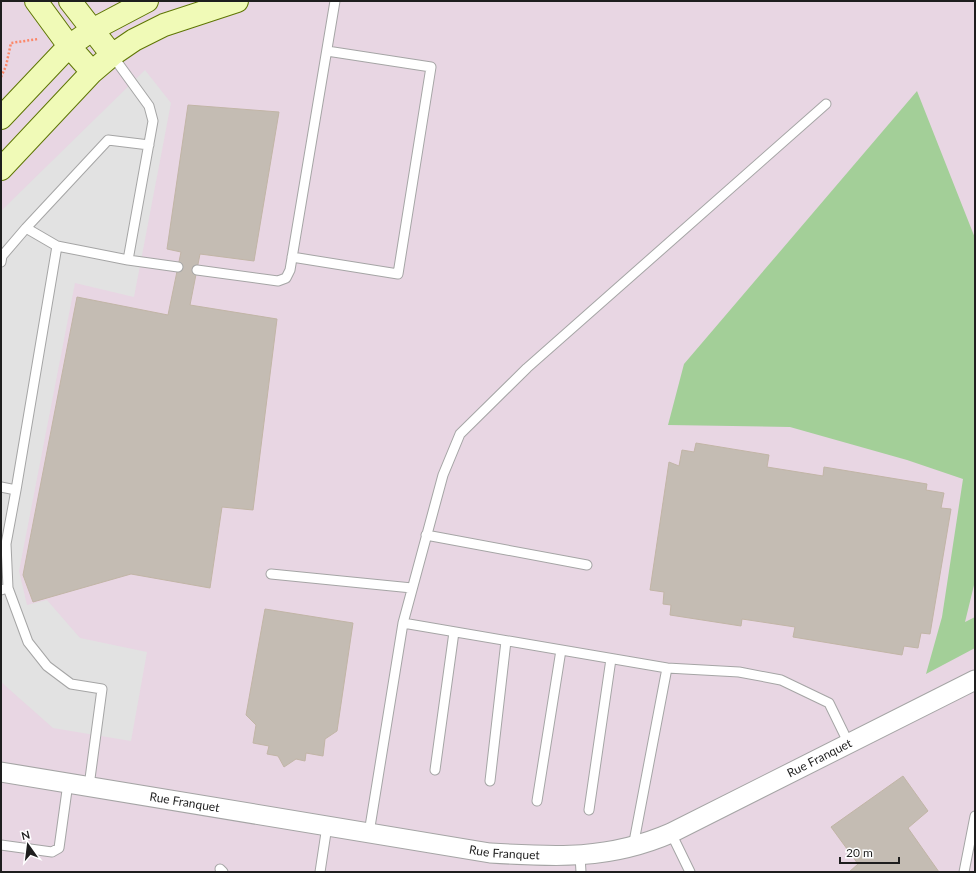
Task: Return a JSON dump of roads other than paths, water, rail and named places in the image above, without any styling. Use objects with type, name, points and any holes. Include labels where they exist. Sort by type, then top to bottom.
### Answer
[{"type":"street","points":[[36,1],[69,46],[92,72]]},
{"type":"street","points":[[70,1],[112,55]]},
{"type":"street","points":[[1,118],[69,46],[92,30],[147,1]]},
{"type":"street","points":[[1,169],[92,72],[112,55],[134,40],[164,25],[237,1]]},
{"type":"street","name":"Rue Franquet","points":[[1,772],[490,853],[539,856],[580,864],[671,834],[975,680]]},
{"type":"lane","points":[[197,270],[278,282],[286,278],[290,270],[335,1]]},
{"type":"lane","points":[[292,256],[398,274],[431,67],[327,51]]},
{"type":"lane","points":[[112,55],[149,106],[153,121],[128,260]]},
{"type":"lane","points":[[369,833],[403,623],[442,475],[460,434],[527,368],[826,104]]},
{"type":"lane","points":[[1,262],[2,256],[26,228],[108,140],[148,145]]},
{"type":"lane","points":[[26,228],[57,246],[128,260],[178,267]]},
{"type":"lane","points":[[57,246],[6,544],[4,589],[28,642],[46,666],[71,684],[102,689],[88,786]]},
{"type":"lane","points":[[1,487],[16,490]]},
{"type":"lane","points":[[426,535],[586,565]]},
{"type":"lane","points":[[271,574],[412,588]]},
{"type":"lane","points":[[403,623],[667,668],[739,672],[781,680],[829,703],[849,744]]},
{"type":"lane","points":[[435,770],[454,632]]},
{"type":"lane","points":[[490,781],[506,641]]},
{"type":"lane","points":[[537,801],[561,650]]},
{"type":"lane","points":[[589,810],[611,658]]},
{"type":"lane","points":[[633,847],[667,668]]},
{"type":"lane","points":[[1,845],[52,852],[59,848],[68,783]]},
{"type":"lane","points":[[964,872],[975,816]]},
{"type":"lane","points":[[320,872],[327,826]]},
{"type":"lane","points":[[671,834],[690,872]]}]
